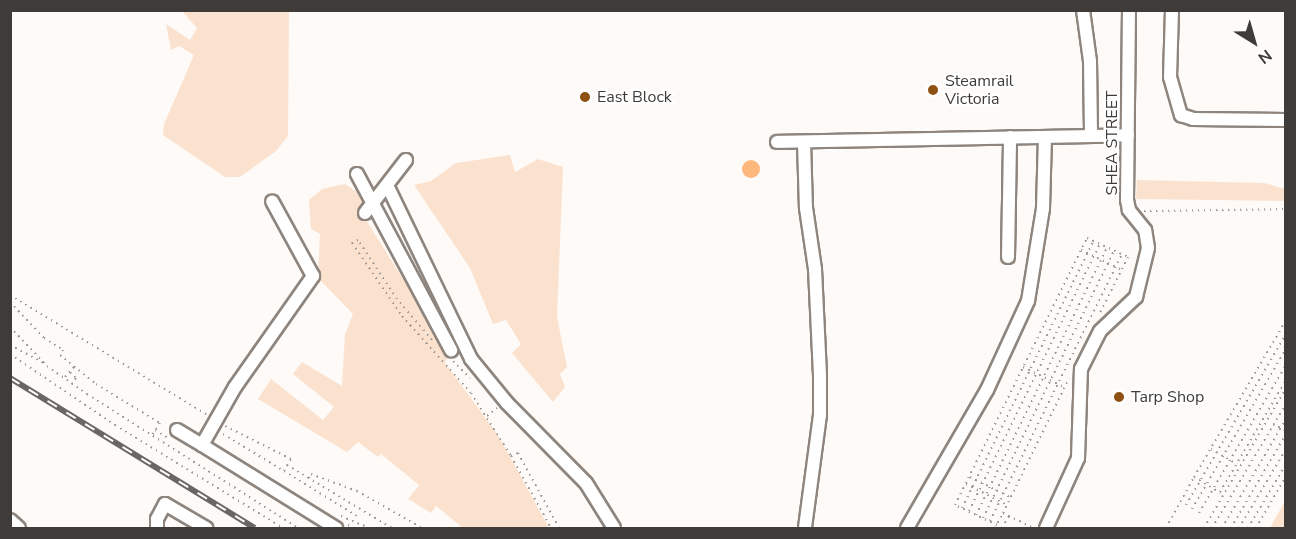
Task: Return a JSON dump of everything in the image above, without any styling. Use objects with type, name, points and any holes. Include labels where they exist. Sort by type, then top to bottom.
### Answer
[{"type":"street","points":[[1083,10],[1090,61],[1091,135]]},
{"type":"street","name":"SHEA STREET","points":[[1046,528],[1078,458],[1081,369],[1100,331],[1131,303],[1141,285],[1148,248],[1145,230],[1128,206],[1129,10]]},
{"type":"street","points":[[1172,10],[1170,76],[1180,115],[1193,119],[1286,120]]},
{"type":"street","points":[[777,142],[1128,135]]},
{"type":"street","points":[[907,528],[987,390],[1028,301],[1043,208],[1045,136]]},
{"type":"street","points":[[1008,258],[1010,137]]},
{"type":"street","points":[[804,142],[806,208],[815,269],[820,376],[820,415],[805,528]]},
{"type":"street","points":[[368,209],[406,160]]},
{"type":"street","points":[[357,174],[368,209],[446,352]]},
{"type":"street","points":[[387,185],[471,358],[507,403],[586,483],[614,528]]},
{"type":"street","points":[[202,445],[313,276],[272,201]]},
{"type":"street","points":[[177,430],[336,528]]},
{"type":"street","points":[[158,528],[157,519],[165,504],[206,528]]},
{"type":"street","points":[[10,520],[19,528]]},
{"type":"path","points":[[1128,206],[1139,211],[1286,209]]},
{"type":"path","points":[[1069,376],[996,527],[983,518],[955,506],[1087,238],[1128,257],[1096,323]]},
{"type":"path","points":[[473,381],[402,305],[358,240],[352,243],[402,316],[455,373],[487,416],[551,528]]},
{"type":"path","points":[[962,508],[1093,241]]},
{"type":"path","points":[[969,512],[1100,244]]},
{"type":"path","points":[[976,515],[1107,248]]},
{"type":"path","points":[[1081,249],[1122,270]]},
{"type":"path","points":[[983,518],[1114,251]]},
{"type":"path","points":[[990,522],[1122,254]]},
{"type":"path","points":[[11,295],[357,516]]},
{"type":"path","points":[[10,302],[44,338],[63,350],[60,355],[96,384],[160,423],[151,437]]},
{"type":"path","points":[[1166,528],[1286,320]]},
{"type":"path","points":[[10,327],[45,363],[72,383],[151,437],[298,528]]},
{"type":"path","points":[[1186,505],[1286,334]]},
{"type":"path","points":[[10,345],[39,364],[45,363]]},
{"type":"path","points":[[1192,509],[1286,349]]},
{"type":"path","points":[[10,354],[94,411],[283,528]]},
{"type":"path","points":[[1199,513],[1286,365]]},
{"type":"path","points":[[65,378],[75,366]]},
{"type":"path","points":[[1023,367],[1064,387]]},
{"type":"path","points":[[70,372],[76,378],[72,383]]},
{"type":"path","points":[[1204,528],[1237,464],[1286,380]]},
{"type":"path","points":[[1222,493],[1286,388]]},
{"type":"path","points":[[1212,528],[1285,404],[1278,400]]},
{"type":"path","points":[[94,411],[100,402]]},
{"type":"path","points":[[494,402],[503,410]]},
{"type":"path","points":[[487,416],[499,406]]},
{"type":"path","points":[[1270,416],[1276,419]]},
{"type":"path","points":[[1222,528],[1286,419]]},
{"type":"path","points":[[214,424],[291,459],[284,471]]},
{"type":"path","points":[[1231,528],[1286,433],[1273,424]]},
{"type":"path","points":[[1210,449],[1237,464]]},
{"type":"path","points":[[1239,528],[1286,449]]},
{"type":"path","points":[[511,456],[518,453],[559,528]]},
{"type":"path","points":[[1248,528],[1286,464]]},
{"type":"path","points":[[287,465],[370,498],[422,528]]},
{"type":"path","points":[[310,475],[392,528]]},
{"type":"path","points":[[1256,528],[1286,476]]},
{"type":"path","points":[[969,477],[1010,497]]},
{"type":"path","points":[[1194,477],[1222,493]]},
{"type":"path","points":[[966,484],[1007,505]]},
{"type":"path","points":[[1003,513],[1034,528]]},
{"type":"path","points":[[1002,528],[1009,516]]},
{"type":"path","points":[[1209,520],[1215,523]]},
{"type":"shaded area","points":[[182,11],[289,11],[288,136],[276,151],[240,177],[225,177],[163,135],[164,124],[194,55],[179,46],[171,50],[166,24],[190,40],[197,28]]},
{"type":"shaded area","points":[[510,155],[515,172],[538,159],[563,167],[557,317],[567,367],[560,374],[565,387],[553,402],[512,353],[521,344],[506,320],[493,324],[470,268],[414,185],[431,181],[456,163]]},
{"type":"shaded area","points":[[751,160],[757,163],[760,169],[757,175],[751,178],[745,175],[742,169],[745,163]]},
{"type":"shaded area","points":[[1137,180],[1264,183],[1285,189],[1285,201],[1136,199]]},
{"type":"shaded area","points":[[345,184],[363,196],[361,212],[449,352],[445,363],[498,435],[549,528],[463,528],[436,506],[431,513],[408,499],[419,485],[381,454],[378,457],[358,442],[347,452],[258,399],[271,379],[323,420],[334,407],[293,374],[302,362],[342,386],[345,334],[353,314],[318,278],[320,234],[311,229],[309,200],[322,189]]},
{"type":"shaded area","points":[[1285,501],[1285,528],[1270,528]]},
{"type":"railway","points":[[10,378],[255,528]]},
{"type":"place","name":"Steamrail Victoria","points":[[933,90]]},
{"type":"place","name":"East Block","points":[[585,97]]},
{"type":"place","name":"Tarp Shop","points":[[1119,397]]}]
